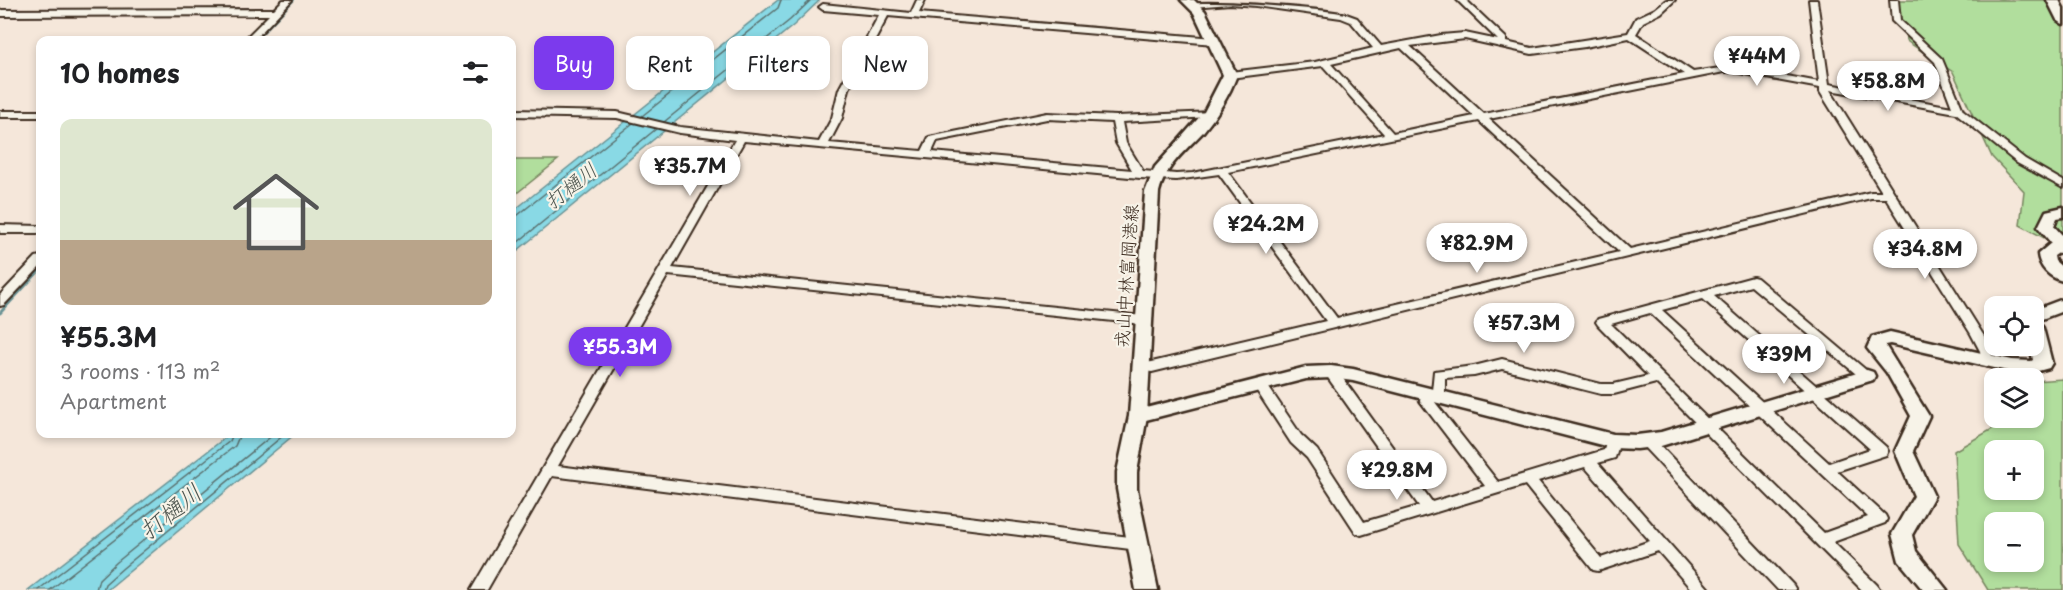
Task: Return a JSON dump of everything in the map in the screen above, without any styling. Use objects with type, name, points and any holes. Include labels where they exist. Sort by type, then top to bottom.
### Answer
[{"type":"main road","points":[[2053,0],[2063,20]]},
{"type":"main road","points":[[1147,175],[1163,164],[1210,114],[1226,89],[1230,75],[1214,40],[1189,1]]},
{"type":"main road","name":"戎山中林富岡港線","points":[[1147,175],[1138,416],[1127,472],[1127,489],[1147,590]]},
{"type":"main road","points":[[2063,212],[2051,214],[2046,226],[2061,244],[2046,254],[2047,263],[2063,276]]},
{"type":"main road","points":[[2044,312],[2063,305]]},
{"type":"main road","points":[[1936,590],[1906,555],[1902,534],[1924,496],[1904,451],[1920,416],[1893,369],[1876,348],[1878,341],[1890,338],[2031,367],[2043,363],[2041,356]]},
{"type":"street","points":[[253,36],[288,0]]},
{"type":"street","points":[[914,15],[921,0]]},
{"type":"street","points":[[1461,0],[1503,40],[1501,43]]},
{"type":"street","points":[[1631,35],[1639,20],[1658,11],[1671,0]]},
{"type":"street","points":[[1813,0],[1823,86],[1888,195],[1977,333],[1986,351],[1986,358]]},
{"type":"street","points":[[1894,0],[1896,21],[1939,61],[1959,111]]},
{"type":"street","points":[[1189,1],[1256,3],[1343,16],[1354,20],[1379,49]]},
{"type":"street","points":[[823,7],[1214,40]]},
{"type":"street","points":[[0,13],[276,12]]},
{"type":"street","points":[[823,145],[837,118],[844,89],[885,13]]},
{"type":"street","points":[[1230,75],[1325,63],[1402,44],[1465,36],[1532,51],[1631,35],[1691,75]]},
{"type":"street","points":[[1402,44],[1627,253]]},
{"type":"street","points":[[1325,63],[1391,136]]},
{"type":"street","points":[[516,113],[598,113],[622,116],[675,129],[741,138],[1147,175],[1193,176],[1691,75],[1734,69],[1959,111],[2021,161],[2063,185]]},
{"type":"street","points":[[0,114],[36,114]]},
{"type":"street","points":[[925,155],[933,139],[1047,116],[1118,119],[1210,114]]},
{"type":"street","points":[[1118,119],[1121,144],[1147,175]]},
{"type":"street","points":[[479,590],[741,138]]},
{"type":"street","points":[[1221,170],[1334,323]]},
{"type":"street","points":[[1141,367],[1152,367],[1871,195],[1888,195]]},
{"type":"street","points":[[0,229],[36,231]]},
{"type":"street","points":[[0,302],[36,264]]},
{"type":"street","points":[[665,271],[1143,321]]},
{"type":"street","points":[[1867,376],[1753,281],[1602,322],[1872,590]]},
{"type":"street","points":[[1705,294],[1881,451],[1827,469]]},
{"type":"street","points":[[1652,308],[1880,519],[1822,540]]},
{"type":"street","points":[[1495,488],[1427,401],[1432,395],[1439,374],[1474,371],[1498,364],[1601,389],[1614,389],[1657,378]]},
{"type":"street","points":[[1138,416],[1306,373],[1331,372],[1353,375],[1613,441],[1647,441],[1867,376]]},
{"type":"street","points":[[1331,372],[1429,508]]},
{"type":"street","points":[[1260,385],[1296,439],[1312,454],[1361,529],[1588,461],[1610,453],[1613,441]]},
{"type":"street","points":[[1647,441],[1788,590]]},
{"type":"street","points":[[1588,461],[1702,590]]},
{"type":"street","points":[[549,470],[1138,544]]},
{"type":"street","points":[[1528,478],[1598,565],[1661,544]]},
{"type":"green space","points":[[1889,0],[2045,0],[2063,23],[2063,248],[2020,225],[2024,191],[1992,157],[1953,72],[1908,42]]},
{"type":"green space","points":[[516,160],[558,160],[516,194]]},
{"type":"green space","points":[[2063,379],[2063,590],[1988,590],[1959,544],[1954,451],[1994,428],[2044,428],[2044,380]]},
{"type":"water","points":[[778,0],[820,0],[781,36],[733,36]]},
{"type":"water","name":"打樋川","points":[[726,41],[726,80],[516,252],[516,209],[665,90],[714,90],[714,51]]},
{"type":"water","name":"打樋川","points":[[225,438],[290,438],[107,590],[28,590]]},
{"type":"waterway","points":[[260,36],[294,0]]},
{"type":"waterway","points":[[0,313],[36,274]]}]
